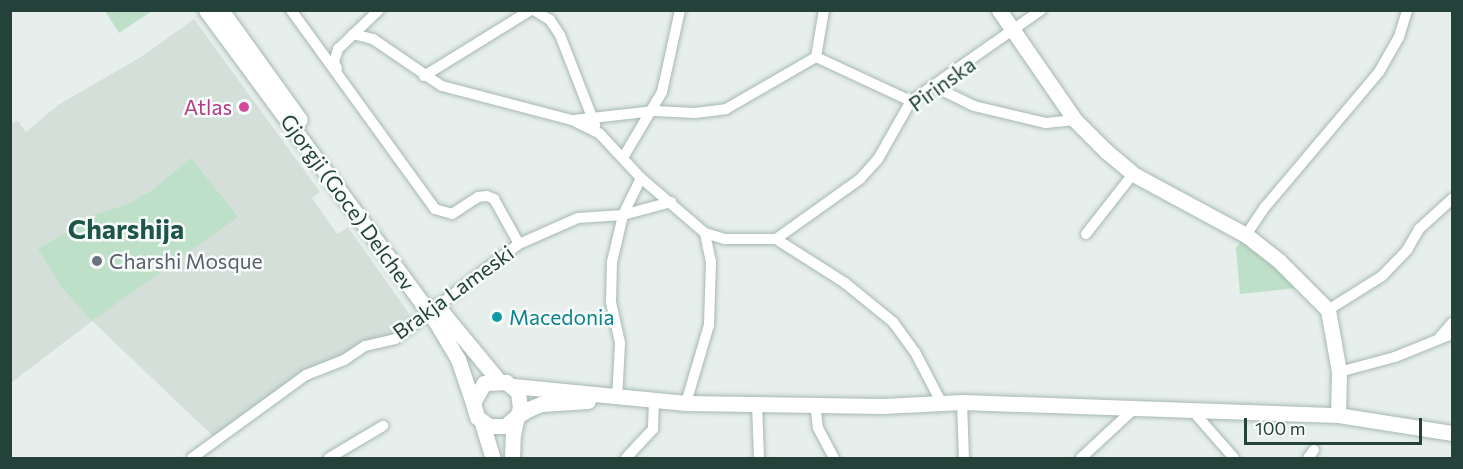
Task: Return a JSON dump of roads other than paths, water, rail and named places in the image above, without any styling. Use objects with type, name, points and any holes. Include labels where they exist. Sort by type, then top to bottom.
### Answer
[{"type":"main road","name":"Gjorgji (Goce) Delchev","points":[[206,10],[432,308],[505,383]]},
{"type":"main road","name":"Gjorgji (Goce) Delchev","points":[[221,10],[432,308],[458,359],[472,403]]},
{"type":"main road","points":[[999,10],[1075,120],[1133,174],[1246,235],[1279,261],[1328,310],[1339,372],[1338,415]]},
{"type":"main road","points":[[493,459],[482,423],[472,403],[484,383],[505,383],[617,399]]},
{"type":"main road","points":[[505,383],[520,400],[512,459]]},
{"type":"main road","points":[[482,423],[505,426],[517,416],[541,405],[617,399],[757,404],[962,402],[1191,408],[1338,415],[1452,433]]},
{"type":"street","points":[[291,10],[337,70],[435,209],[452,214],[478,197],[494,199],[519,244]]},
{"type":"street","points":[[337,70],[334,62],[338,49],[379,10]]},
{"type":"street","points":[[424,76],[533,10],[550,20],[560,35],[599,133]]},
{"type":"street","points":[[624,156],[654,111],[670,64],[680,10]]},
{"type":"street","points":[[816,57],[824,10]]},
{"type":"street","name":"Pirinska","points":[[776,239],[860,179],[878,159],[910,101],[935,87],[1041,10]]},
{"type":"street","points":[[1246,235],[1265,207],[1379,72],[1399,37],[1407,10]]},
{"type":"street","points":[[353,34],[374,39],[424,76],[442,86],[572,120],[599,133],[624,156],[641,178],[705,233],[735,240],[776,239],[845,283],[893,322],[915,352],[940,402]]},
{"type":"street","points":[[572,120],[654,111],[695,113],[726,109],[816,57]]},
{"type":"street","points":[[816,57],[910,101]]},
{"type":"street","points":[[935,87],[974,106],[1046,123],[1075,120]]},
{"type":"street","points":[[1086,234],[1133,174]]},
{"type":"street","points":[[617,399],[620,343],[610,302],[612,262],[623,215],[641,178]]},
{"type":"street","points":[[1328,310],[1382,276],[1407,250],[1419,229],[1452,199]]},
{"type":"street","name":"Brakja Lameski","points":[[198,457],[306,375],[344,360],[365,346],[394,339],[519,244],[578,218],[623,215],[671,202]]},
{"type":"street","points":[[686,403],[709,325],[711,262],[705,233]]},
{"type":"street","points":[[1439,338],[1452,323]]},
{"type":"street","points":[[1339,372],[1395,357],[1452,334]]},
{"type":"street","points":[[626,459],[653,429],[654,400]]},
{"type":"street","points":[[962,402],[964,459]]},
{"type":"street","points":[[757,404],[759,459]]},
{"type":"street","points":[[815,404],[818,428],[834,459]]},
{"type":"street","points":[[1081,459],[1136,407]]},
{"type":"street","points":[[1191,408],[1234,459]]},
{"type":"street","points":[[329,459],[383,426]]},
{"type":"place","name":"Atlas","points":[[244,107]]},
{"type":"place","name":"Charshi Mosque","points":[[97,261]]},
{"type":"place","name":"Macedonia","points":[[497,317]]},
{"type":"district","name":"Charshija","points":[[126,229]]}]
